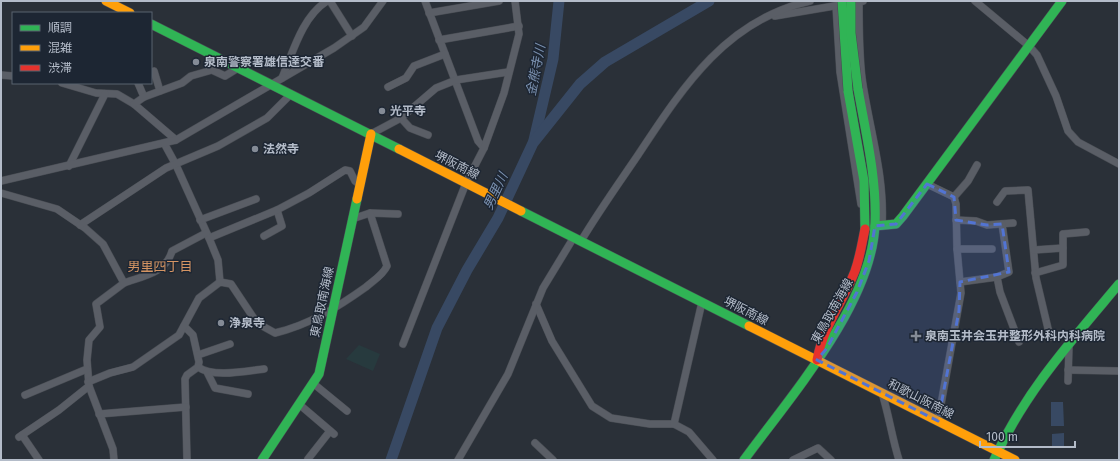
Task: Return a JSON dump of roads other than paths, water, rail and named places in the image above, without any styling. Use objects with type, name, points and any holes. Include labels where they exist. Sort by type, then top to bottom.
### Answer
[{"type":"main road","points":[[106,1],[128,12]]},
{"type":"main road","name":"東鳥取南海線","points":[[817,360],[819,344],[855,271],[860,257],[863,238],[866,196],[853,90],[851,33],[858,1]]},
{"type":"main road","points":[[878,226],[896,224],[1062,1]]},
{"type":"main road","name":"東鳥取南海線","points":[[817,360],[827,348],[860,287],[869,261],[878,226],[872,170],[853,90],[842,34],[839,3]]},
{"type":"main road","name":"堺阪南線","points":[[152,25],[817,360]]},
{"type":"main road","name":"東鳥取南海線","points":[[262,460],[314,384],[319,374],[371,134]]},
{"type":"main road","points":[[994,460],[1016,414],[1119,284]]},
{"type":"main road","points":[[744,460],[817,360]]},
{"type":"main road","name":"和歌山阪南線","points":[[817,360],[1015,460]]},
{"type":"street","points":[[282,78],[301,34],[312,16],[328,1],[352,36]]},
{"type":"street","points":[[1,181],[176,140],[352,36],[364,27],[382,1]]},
{"type":"street","points":[[425,1],[478,141],[484,148]]},
{"type":"street","points":[[429,13],[456,5],[499,1]]},
{"type":"street","points":[[403,344],[470,184],[504,93],[508,72],[519,34],[515,1]]},
{"type":"street","points":[[458,460],[508,374],[543,288],[575,238],[675,99],[694,75],[718,49],[733,37],[748,27],[784,8],[810,1]]},
{"type":"street","points":[[769,17],[839,3],[858,1],[859,45],[862,79],[882,186],[878,226]]},
{"type":"street","points":[[975,1],[1029,46],[1037,55],[1056,96],[1068,130],[1078,142],[1119,164]]},
{"type":"street","points":[[839,3],[840,72],[857,174],[861,203],[863,238]]},
{"type":"street","points":[[439,40],[519,26]]},
{"type":"street","points":[[388,87],[406,78],[414,66],[445,54]]},
{"type":"street","points":[[134,104],[144,97],[182,83],[191,76],[212,70],[225,76],[238,68]]},
{"type":"street","points":[[154,71],[160,91]]},
{"type":"street","points":[[371,134],[401,118],[436,88],[456,80],[508,72]]},
{"type":"street","points":[[1,75],[12,76]]},
{"type":"street","points":[[66,84],[104,94],[117,94],[134,104],[176,140]]},
{"type":"street","points":[[138,84],[144,97]]},
{"type":"street","points":[[69,166],[104,94]]},
{"type":"street","points":[[80,225],[166,168],[218,146],[267,118],[291,94]]},
{"type":"street","points":[[401,118],[410,128],[428,135]]},
{"type":"street","points":[[164,143],[176,165],[218,260],[220,282]]},
{"type":"street","points":[[954,197],[968,181],[977,165]]},
{"type":"street","points":[[114,460],[113,449],[88,384],[87,369],[89,340],[100,327],[96,304],[124,283],[154,273],[165,265],[170,259],[172,251],[207,236],[277,210],[309,193],[346,170],[350,171],[355,181],[359,184]]},
{"type":"street","points":[[927,184],[954,197],[956,204],[957,249],[960,282],[959,311],[938,421]]},
{"type":"street","points":[[997,202],[1005,191],[1028,190],[1035,273],[1050,337],[1064,334],[1072,342],[1068,381]]},
{"type":"street","points":[[1,193],[57,209],[80,225],[103,244],[124,283]]},
{"type":"street","points":[[200,220],[256,199]]},
{"type":"street","points":[[264,236],[282,226],[277,210]]},
{"type":"street","points":[[352,219],[370,213],[398,214]]},
{"type":"street","points":[[39,460],[20,436],[59,410],[88,384],[110,373],[133,367],[179,335],[199,298],[220,282],[230,284],[257,323],[275,333],[292,329],[332,310],[384,273],[387,266],[370,213]]},
{"type":"street","points":[[956,220],[976,221],[987,225],[1013,223]]},
{"type":"street","points":[[960,282],[997,277],[1009,272],[1002,224]]},
{"type":"street","points":[[1035,273],[1063,265],[1062,234],[1086,232]]},
{"type":"street","points":[[1034,250],[1063,248]]},
{"type":"street","points":[[957,249],[992,249]]},
{"type":"street","points":[[997,277],[1000,292],[1019,342]]},
{"type":"street","points":[[674,424],[702,302]]},
{"type":"street","points":[[536,304],[552,341],[592,406],[611,418],[650,424],[674,424],[689,432],[713,460]]},
{"type":"street","points":[[184,326],[193,335],[198,356],[198,367]]},
{"type":"street","points":[[198,356],[230,344]]},
{"type":"street","points":[[198,367],[207,372],[234,372],[264,369]]},
{"type":"street","points":[[187,460],[186,374],[198,367]]},
{"type":"street","points":[[25,395],[87,369]]},
{"type":"street","points":[[1068,370],[1119,371]]},
{"type":"street","points":[[207,372],[215,388],[248,394]]},
{"type":"street","points":[[314,384],[347,411]]},
{"type":"street","points":[[882,393],[890,417],[892,437],[899,460]]},
{"type":"street","points":[[300,405],[332,433],[308,459]]},
{"type":"street","points":[[99,414],[186,407]]},
{"type":"street","points":[[535,443],[553,460]]},
{"type":"street","points":[[793,460],[818,448],[831,460]]},
{"type":"water","points":[[1051,402],[1063,402],[1064,426],[1051,426]]},
{"type":"water","points":[[1064,433],[1064,446],[1052,446],[1052,434]]},
{"type":"waterway","name":"金熊寺川","points":[[534,140],[553,59],[559,1]]},
{"type":"waterway","name":"男里川","points":[[391,460],[437,328],[467,270],[498,218],[533,143],[580,84],[605,62],[709,1]]},
{"type":"place","name":"泉南警察署雄信達交番","points":[[196,62]]},
{"type":"place","name":"光平寺","points":[[382,111]]},
{"type":"place","name":"法然寺","points":[[255,149]]},
{"type":"place","name":"浄泉寺","points":[[221,323]]},
{"type":"place","name":"泉南玉井会玉井整形外科内科病院","points":[[916,336]]},
{"type":"district","name":"男里四丁目","points":[[160,266]]}]
